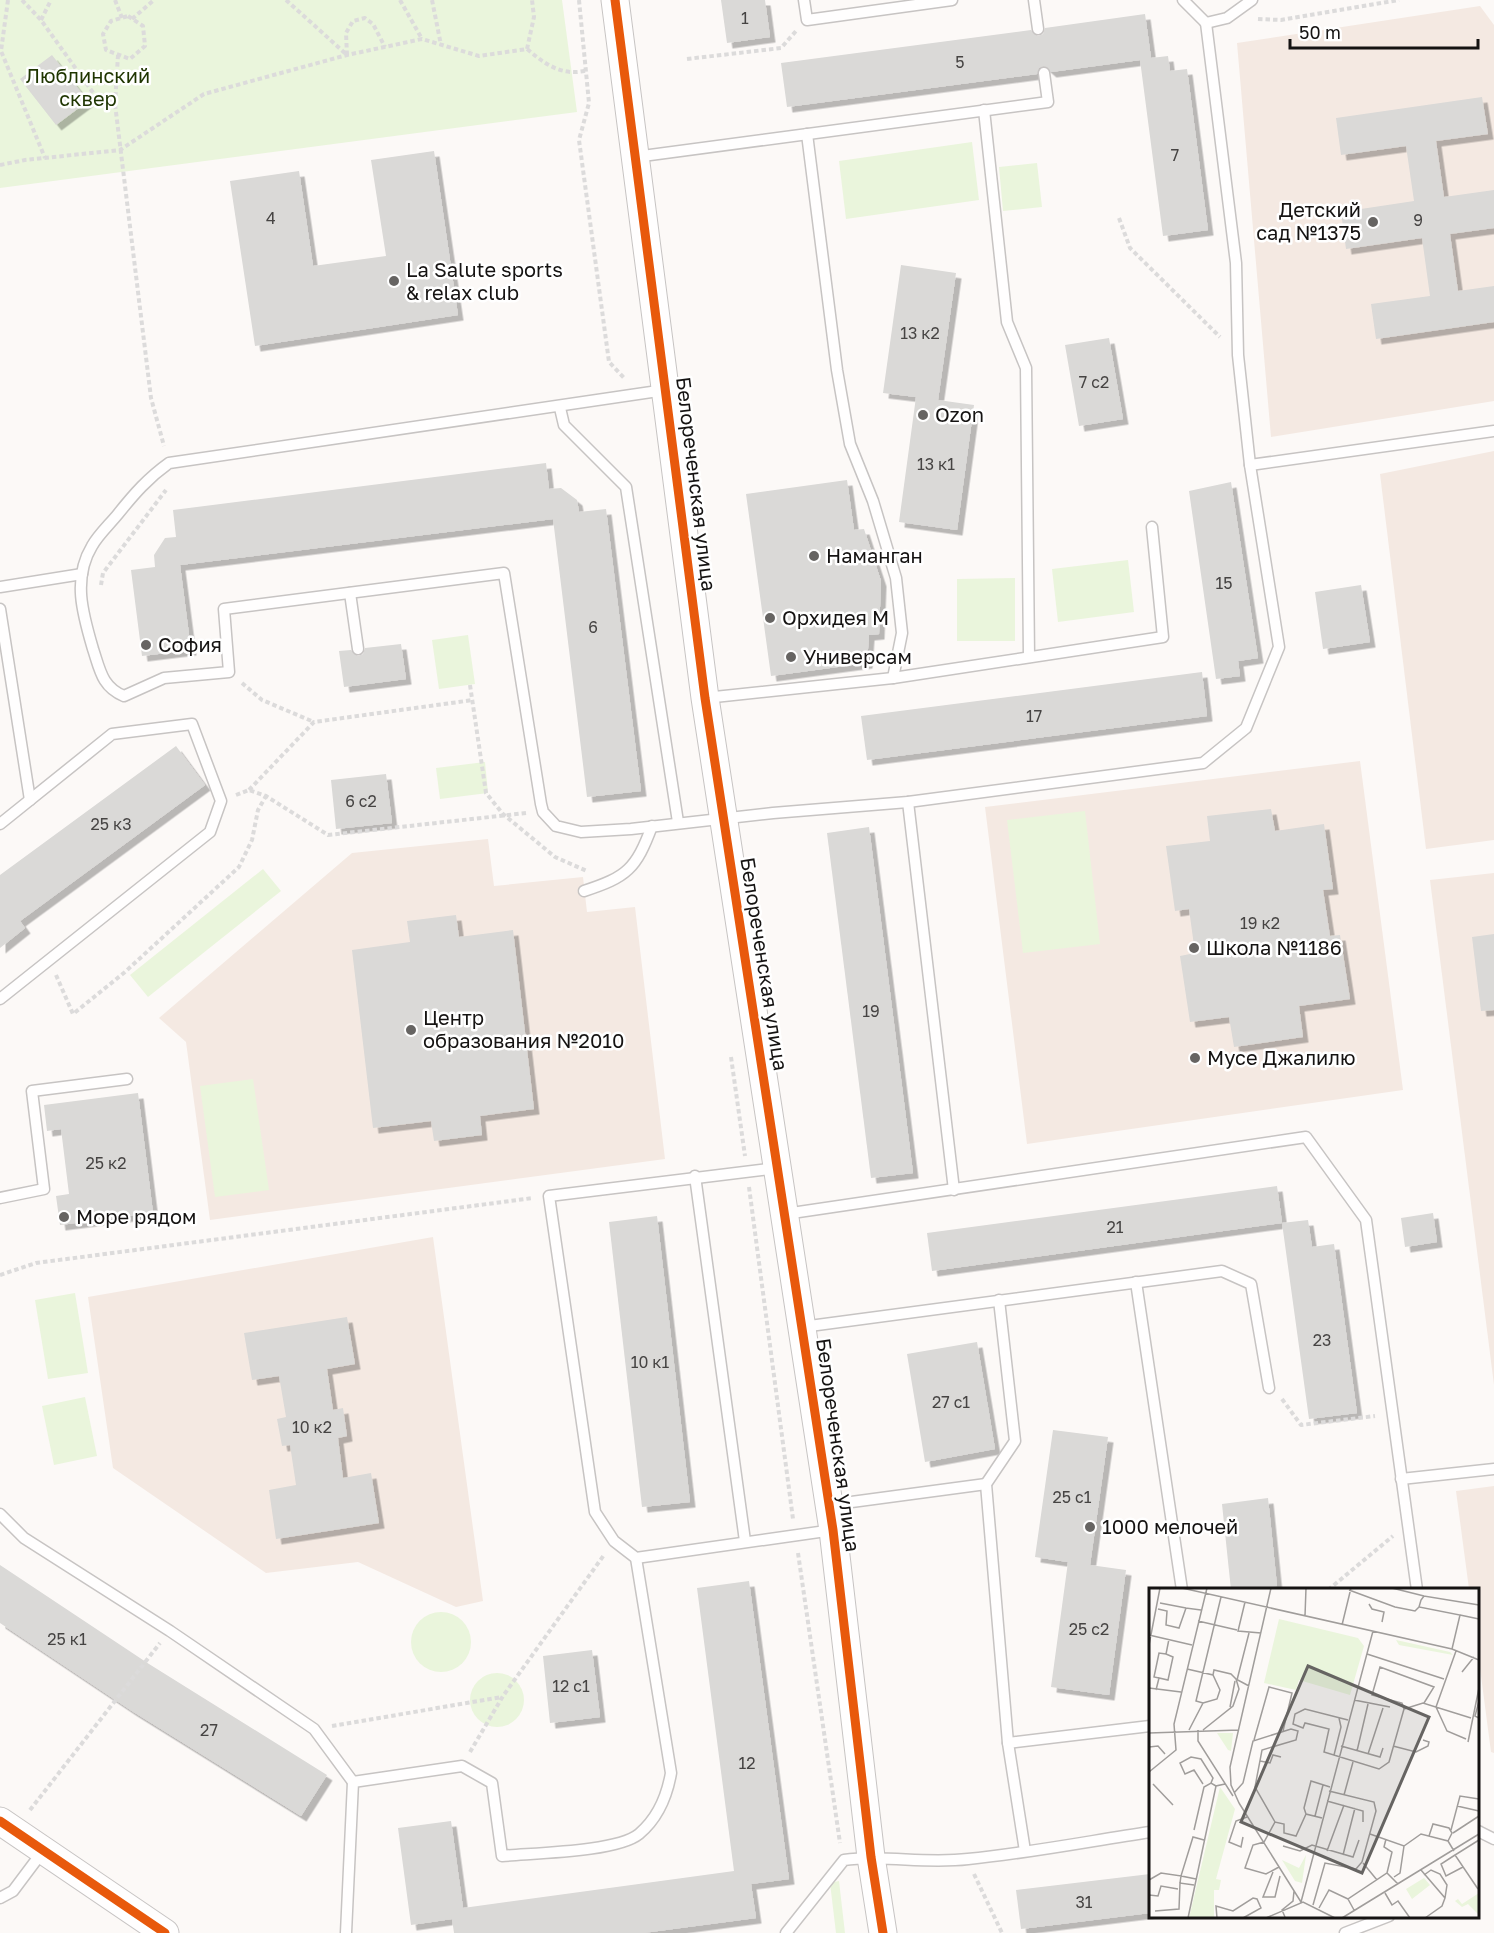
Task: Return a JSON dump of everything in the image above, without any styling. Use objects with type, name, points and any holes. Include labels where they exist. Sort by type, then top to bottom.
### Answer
[{"type":"street","name":"Белореченская улица","points":[[615,0],[705,698],[831,1517],[871,1857],[883,1933]]},
{"type":"street","points":[[7,1826],[165,1933]]},
{"type":"lane","points":[[804,0],[807,20],[951,0]]},
{"type":"lane","points":[[1034,0],[1038,29]]},
{"type":"lane","points":[[665,390],[560,408],[169,463],[145,480],[92,546],[82,574],[81,607],[103,681],[112,691],[124,696],[164,678],[230,672],[224,609],[504,573],[526,722],[543,813],[556,826],[581,832],[678,822],[698,823],[908,802],[1203,763],[1246,728],[1279,647],[1250,465],[1238,355],[1236,263],[1206,23],[1183,0]]},
{"type":"lane","points":[[1206,23],[1227,18],[1252,0]]},
{"type":"lane","points":[[635,157],[1048,102],[1044,73]]},
{"type":"lane","points":[[984,110],[1007,322],[1026,368],[1029,657]]},
{"type":"lane","points":[[807,134],[837,370],[850,444],[873,501],[896,578],[902,633],[893,678]]},
{"type":"lane","points":[[560,408],[564,425],[626,487],[678,822]]},
{"type":"lane","points":[[1250,465],[1494,431]]},
{"type":"lane","points":[[705,698],[893,678],[1163,637],[1152,527]]},
{"type":"lane","points":[[0,587],[82,574]]},
{"type":"lane","points":[[350,593],[358,649]]},
{"type":"lane","points":[[0,609],[30,800]]},
{"type":"lane","points":[[0,824],[112,734],[192,724],[221,801],[210,832],[0,999]]},
{"type":"lane","points":[[908,802],[954,1190]]},
{"type":"lane","points":[[584,891],[618,880],[637,861],[652,826]]},
{"type":"lane","points":[[0,1198],[44,1189],[32,1091],[127,1078]]},
{"type":"lane","points":[[785,1214],[1306,1137],[1366,1220],[1417,1588]]},
{"type":"lane","points":[[353,1782],[462,1766],[492,1783],[502,1856],[617,1845],[639,1834],[650,1821],[667,1795],[671,1773],[636,1558],[614,1541],[595,1512],[549,1196],[695,1176],[777,1168]]},
{"type":"lane","points":[[695,1176],[745,1541]]},
{"type":"lane","points":[[802,1327],[1222,1271],[1251,1284],[1269,1388]]},
{"type":"lane","points":[[1136,1282],[1182,1588]]},
{"type":"lane","points":[[999,1300],[1015,1441],[986,1484],[1008,1743],[1025,1851]]},
{"type":"lane","points":[[1401,1479],[1494,1468]]},
{"type":"lane","points":[[636,1558],[745,1541],[795,1537],[831,1517],[986,1484]]},
{"type":"lane","points":[[0,1514],[24,1538],[170,1631],[314,1729],[353,1782],[346,1933]]},
{"type":"lane","points":[[1008,1743],[1149,1726]]},
{"type":"lane","points":[[1479,1831],[1494,1839]]},
{"type":"lane","points":[[786,1933],[844,1860],[871,1857],[919,1862],[968,1859],[1149,1832]]},
{"type":"lane","points":[[0,1898],[14,1891],[43,1851]]},
{"type":"lane","points":[[1345,1933],[1386,1918]]},
{"type":"path","points":[[8,0],[1,51],[45,158]]},
{"type":"path","points":[[22,0],[41,20],[94,94],[115,104]]},
{"type":"path","points":[[41,20],[51,0]]},
{"type":"path","points":[[116,0],[122,18]]},
{"type":"path","points":[[132,19],[154,0]]},
{"type":"path","points":[[286,0],[347,55]]},
{"type":"path","points":[[400,0],[422,39]]},
{"type":"path","points":[[432,0],[441,45]]},
{"type":"path","points":[[527,49],[534,17],[532,0]]},
{"type":"path","points":[[579,0],[588,70],[589,103],[579,140],[609,362],[637,393]]},
{"type":"path","points":[[1227,18],[1281,20],[1397,0]]},
{"type":"path","points":[[128,16],[143,26],[145,46],[130,59],[106,50],[103,34],[111,21],[122,18],[128,16]]},
{"type":"path","points":[[347,55],[346,33],[353,21],[365,18],[373,24],[385,47]]},
{"type":"path","points":[[687,59],[781,48],[807,20]]},
{"type":"path","points":[[0,165],[120,150],[204,94],[347,55],[422,39],[479,56],[527,49],[544,63],[572,74],[588,70]]},
{"type":"path","points":[[81,607],[100,588],[103,573],[174,479],[151,398],[115,104],[118,55]]},
{"type":"path","points":[[1119,218],[1130,248],[1238,355]]},
{"type":"path","points":[[230,672],[262,700],[314,722],[473,700]]},
{"type":"path","points":[[470,685],[486,793],[503,814],[555,857],[592,873],[618,880]]},
{"type":"path","points":[[221,801],[249,790],[314,722]]},
{"type":"path","points":[[249,790],[266,796],[328,835],[503,814],[543,813]]},
{"type":"path","points":[[49,959],[73,1014],[125,972],[239,867],[252,840],[258,810],[266,796]]},
{"type":"path","points":[[731,1056],[795,1537],[844,1860]]},
{"type":"path","points":[[0,1275],[36,1263],[549,1196]]},
{"type":"path","points":[[1269,1388],[1278,1387],[1280,1396],[1301,1425],[1391,1414]]},
{"type":"path","points":[[1330,1588],[1408,1524]]},
{"type":"path","points":[[462,1766],[503,1696],[614,1541]]},
{"type":"path","points":[[7,1826],[170,1631]]},
{"type":"path","points":[[314,1729],[503,1696]]},
{"type":"path","points":[[968,1859],[1002,1933]]},
{"type":"shaded area","name":"Детский сад №1375","points":[[1480,6],[1494,25],[1494,401],[1271,437],[1237,43]]},
{"type":"shaded area","points":[[1494,451],[1494,840],[1426,849],[1380,474]]},
{"type":"shaded area","name":"Школа №1186","points":[[1360,761],[1403,1090],[1027,1144],[985,807]]},
{"type":"shaded area","name":"Центр образования №2010","points":[[488,839],[494,886],[583,877],[587,912],[635,907],[665,1159],[210,1220],[186,1042],[159,1018],[352,853]]},
{"type":"shaded area","points":[[1494,873],[1494,1385],[1430,880]]},
{"type":"shaded area","points":[[433,1237],[483,1601],[456,1607],[358,1562],[266,1573],[113,1468],[88,1297]]},
{"type":"shaded area","points":[[1494,1486],[1494,1753],[1491,1752],[1479,1661],[1479,1588],[1469,1588],[1456,1491]]},
{"type":"green space","name":"Люблинский сквер","points":[[0,0],[562,0],[577,112],[0,188]]},
{"type":"green space","points":[[972,142],[979,200],[846,219],[839,161]]},
{"type":"green space","points":[[1037,163],[1042,207],[1003,211],[999,167]]},
{"type":"green space","points":[[1128,560],[1134,612],[1058,622],[1052,569]]},
{"type":"green space","points":[[1015,578],[1015,641],[957,641],[957,579]]},
{"type":"green space","points":[[468,635],[475,684],[439,689],[432,640]]},
{"type":"green space","points":[[485,762],[488,793],[440,799],[436,768]]},
{"type":"green space","points":[[1085,811],[1100,944],[1023,953],[1007,820]]},
{"type":"green space","points":[[263,869],[281,891],[148,997],[130,975]]},
{"type":"green space","points":[[253,1079],[269,1190],[215,1197],[200,1086]]},
{"type":"green space","points":[[75,1293],[88,1373],[48,1379],[35,1300]]},
{"type":"green space","points":[[85,1397],[97,1456],[54,1465],[42,1406]]},
{"type":"green space","points":[[441,1612],[458,1617],[466,1625],[471,1642],[466,1659],[458,1667],[441,1672],[424,1667],[416,1659],[411,1642],[416,1625],[424,1617]]},
{"type":"green space","points":[[497,1673],[507,1675],[516,1681],[522,1690],[524,1700],[522,1710],[516,1719],[507,1725],[497,1727],[487,1725],[478,1719],[472,1710],[470,1700],[472,1690],[478,1681],[487,1675]]},
{"type":"green space","points":[[839,1881],[845,1933],[836,1933],[830,1883]]},
{"type":"building","points":[[721,0],[765,0],[770,37],[727,43]]},
{"type":"building","points":[[1145,14],[1151,58],[1168,56],[1170,71],[1187,69],[1208,230],[1163,236],[1140,60],[1051,72],[1044,66],[1039,68],[1037,74],[787,107],[781,63],[1031,30],[1038,36],[1043,34],[1045,28]]},
{"type":"building","points":[[52,55],[88,101],[56,125],[20,79]]},
{"type":"building","points":[[1482,97],[1488,134],[1436,141],[1444,197],[1494,190],[1494,228],[1450,234],[1458,291],[1494,286],[1494,322],[1376,339],[1371,304],[1430,296],[1422,238],[1346,249],[1341,212],[1414,201],[1406,146],[1341,155],[1336,118]]},
{"type":"building","points":[[434,151],[458,315],[255,346],[230,181],[299,171],[313,266],[386,256],[371,160]]},
{"type":"building","points":[[901,265],[956,273],[938,400],[974,405],[957,530],[899,522],[916,397],[883,393]]},
{"type":"building","points":[[1109,338],[1123,419],[1079,426],[1065,345]]},
{"type":"building","points":[[546,463],[549,489],[561,488],[577,500],[579,512],[606,509],[641,791],[587,797],[553,519],[180,565],[191,650],[142,656],[131,570],[155,567],[154,555],[165,538],[176,537],[173,510]]},
{"type":"building","name":"Наманган","points":[[847,480],[854,530],[864,529],[881,581],[879,634],[869,635],[867,663],[771,676],[746,494]]},
{"type":"building","points":[[1231,482],[1258,658],[1238,661],[1240,676],[1216,679],[1189,491]]},
{"type":"building","points":[[1361,585],[1370,642],[1323,649],[1315,592]]},
{"type":"building","points":[[401,644],[406,679],[344,687],[339,651],[351,650],[358,656],[363,654],[365,648]]},
{"type":"building","points":[[1202,672],[1207,716],[867,760],[861,716]]},
{"type":"building","points":[[176,746],[205,785],[20,921],[25,928],[0,948],[0,875]]},
{"type":"building","points":[[386,774],[392,823],[336,829],[331,780]]},
{"type":"building","points":[[1271,809],[1275,831],[1324,824],[1333,889],[1323,890],[1330,936],[1340,935],[1350,999],[1299,1006],[1303,1037],[1234,1047],[1229,1017],[1190,1022],[1180,956],[1195,953],[1189,909],[1175,911],[1166,846],[1210,841],[1207,816]]},
{"type":"building","points":[[869,827],[913,1173],[871,1178],[827,833]]},
{"type":"building","points":[[456,915],[459,937],[513,930],[534,1109],[480,1116],[482,1135],[434,1141],[431,1121],[373,1128],[352,950],[410,942],[407,921]]},
{"type":"building","points":[[1494,934],[1494,1010],[1481,1011],[1472,937]]},
{"type":"building","points":[[138,1093],[153,1213],[60,1225],[56,1196],[69,1194],[61,1129],[47,1131],[44,1105]]},
{"type":"building","points":[[1277,1186],[1282,1223],[932,1271],[927,1233]]},
{"type":"building","points":[[1433,1213],[1437,1242],[1405,1247],[1401,1218]]},
{"type":"building","points":[[657,1216],[690,1502],[642,1507],[609,1222]]},
{"type":"building","points":[[1308,1220],[1312,1247],[1334,1244],[1357,1413],[1309,1419],[1282,1223]]},
{"type":"building","points":[[347,1317],[355,1364],[327,1369],[333,1410],[343,1408],[347,1436],[338,1438],[343,1478],[371,1473],[379,1523],[276,1539],[269,1490],[296,1485],[290,1445],[282,1446],[277,1419],[286,1417],[279,1376],[252,1380],[244,1333]]},
{"type":"building","points":[[977,1342],[995,1449],[925,1462],[907,1354]]},
{"type":"building","points":[[1053,1430],[1108,1437],[1090,1565],[1126,1570],[1109,1695],[1051,1687],[1068,1562],[1035,1557]]},
{"type":"building","points":[[1268,1498],[1277,1586],[1231,1588],[1222,1504]]},
{"type":"building","points":[[0,1565],[149,1664],[327,1775],[301,1816],[132,1711],[0,1623]]},
{"type":"building","points":[[749,1581],[789,1879],[751,1884],[756,1918],[643,1933],[454,1933],[452,1919],[411,1925],[398,1828],[451,1821],[463,1908],[734,1871],[697,1588]]},
{"type":"building","points":[[592,1650],[600,1717],[550,1723],[543,1656]]},
{"type":"building","points":[[1149,1874],[1149,1913],[1021,1929],[1016,1890]]},
{"type":"cycle path","points":[[615,0],[705,698],[833,1530],[871,1857],[883,1933]]},
{"type":"cycle path","points":[[0,1821],[165,1933]]},
{"type":"place","name":"Детский сад №1375","points":[[1373,222]]},
{"type":"place","name":"La Salute sports & relax club","points":[[394,281]]},
{"type":"place","name":"Ozon","points":[[923,415]]},
{"type":"place","name":"Наманган","points":[[814,556]]},
{"type":"place","name":"Орхидея М","points":[[770,618]]},
{"type":"place","name":"София","points":[[146,645]]},
{"type":"place","name":"Универсам","points":[[791,657]]},
{"type":"place","name":"Школа №1186","points":[[1194,948]]},
{"type":"place","name":"Центр образования №2010","points":[[411,1030]]},
{"type":"place","name":"Мусе Джалилю","points":[[1195,1058]]},
{"type":"place","name":"Море рядом","points":[[64,1217]]},
{"type":"place","name":"1000 мелочей","points":[[1090,1527]]}]
